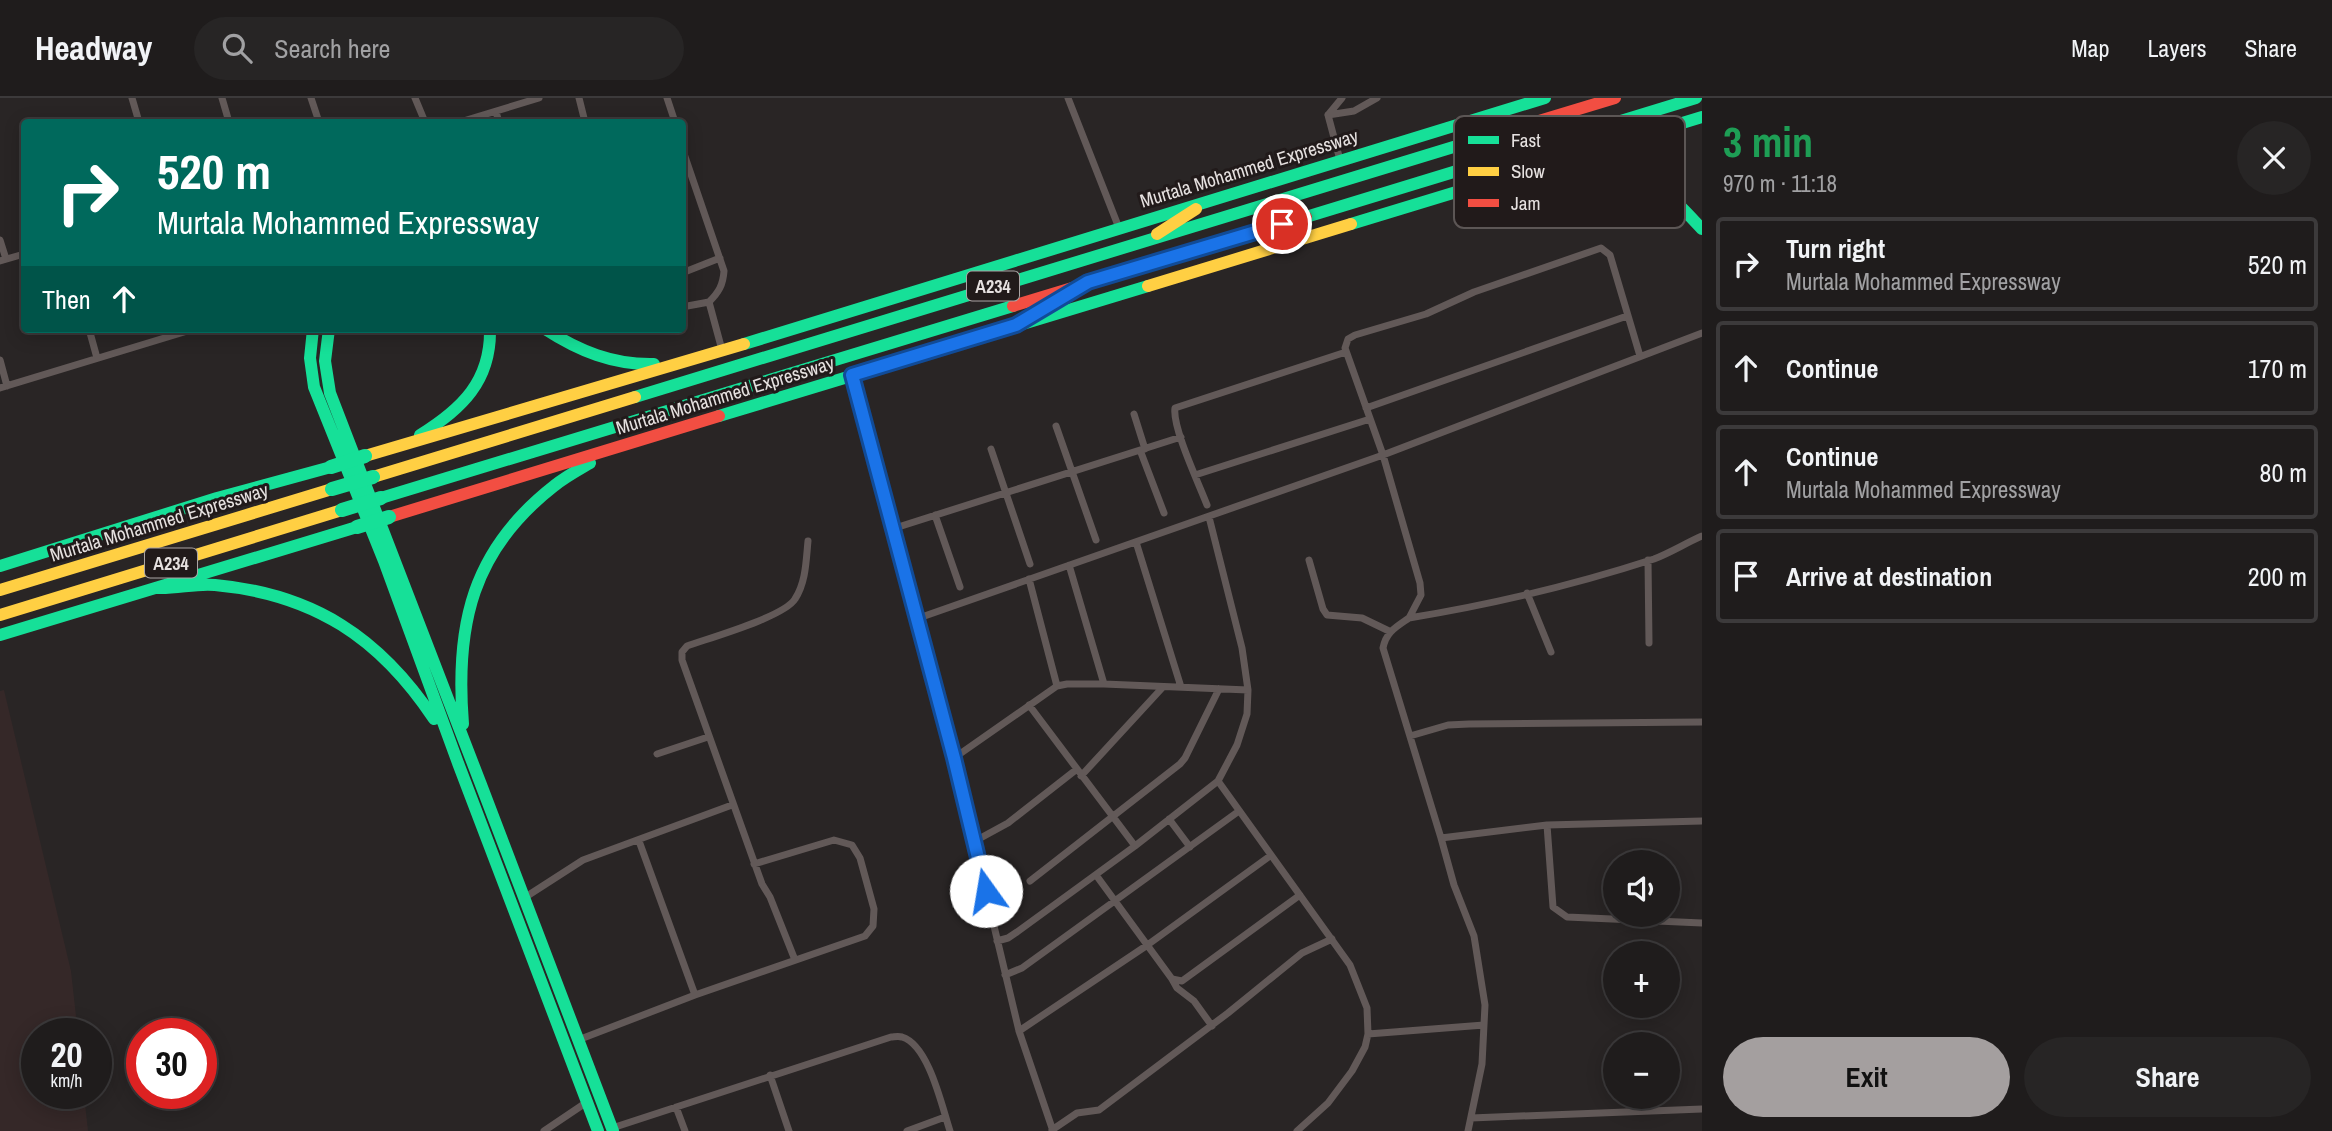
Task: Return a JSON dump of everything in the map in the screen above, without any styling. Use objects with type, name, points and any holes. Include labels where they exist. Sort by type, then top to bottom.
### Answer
[{"type":"main road","points":[[1504,111],[1534,98]]},
{"type":"main road","name":"Murtala Mohammed Expressway","points":[[1487,116],[1545,98]]},
{"type":"main road","name":"Murtala Mohammed Expressway","points":[[1556,116],[1615,98]]},
{"type":"main road","name":"Murtala Mohammed Expressway","points":[[1637,116],[1696,98]]},
{"type":"main road","name":"Murtala Mohammed Expressway","points":[[1685,122],[1702,117]]},
{"type":"main road","name":"Murtala Mohammed Expressway","points":[[0,566],[217,499],[697,358],[1454,126]]},
{"type":"main road","name":"Murtala Mohammed Expressway","points":[[0,590],[1454,147]]},
{"type":"main road","name":"Murtala Mohammed Expressway","points":[[0,615],[1454,171]]},
{"type":"main road","name":"Murtala Mohammed Expressway","points":[[0,635],[1454,191]]},
{"type":"main road","points":[[1140,244],[1212,199]]},
{"type":"main road","points":[[1685,212],[1702,229]]},
{"type":"main road","points":[[1231,239],[1305,237]]},
{"type":"main road","points":[[1016,325],[1088,282]]},
{"type":"main road","points":[[931,285],[1002,283]]},
{"type":"main road","points":[[312,333],[309,367],[314,387],[384,561],[587,1102],[608,1130]]},
{"type":"main road","points":[[328,333],[324,365],[330,393],[578,1040],[608,1130]]},
{"type":"main road","points":[[392,449],[442,421],[473,390],[486,368],[490,354],[490,333]]},
{"type":"main road","points":[[552,333],[575,347],[610,360],[648,365],[697,358]]},
{"type":"main road","points":[[480,782],[463,721],[460,669],[464,620],[478,582],[502,538],[531,504],[571,473],[628,445]]},
{"type":"main road","points":[[157,588],[211,585],[261,591],[337,620],[382,652],[401,671],[429,711],[458,763]]},
{"type":"street","points":[[132,98],[138,119]]},
{"type":"street","points":[[222,98],[228,119]]},
{"type":"street","points":[[311,98],[318,119]]},
{"type":"street","points":[[415,98],[424,119]]},
{"type":"street","points":[[505,98],[508,108]]},
{"type":"street","points":[[470,119],[539,98]]},
{"type":"street","points":[[579,98],[584,119]]},
{"type":"street","points":[[667,98],[673,119]]},
{"type":"street","points":[[1068,98],[1118,228]]},
{"type":"street","points":[[1328,115],[1342,98]]},
{"type":"street","points":[[1328,115],[1354,111],[1377,98]]},
{"type":"street","points":[[496,111],[498,119]]},
{"type":"street","points":[[1328,115],[1340,160]]},
{"type":"street","points":[[686,160],[724,271],[719,292],[709,302],[686,306]]},
{"type":"street","points":[[0,240],[3,260],[21,255]]},
{"type":"street","points":[[1409,618],[1421,595],[1420,583],[1383,456],[1345,344],[1354,335],[1426,314],[1474,292],[1601,248],[1611,255],[1640,356]]},
{"type":"street","points":[[686,271],[720,258]]},
{"type":"street","points":[[709,302],[722,350]]},
{"type":"street","points":[[1366,408],[1627,316]]},
{"type":"street","points":[[90,333],[97,358]]},
{"type":"street","points":[[0,359],[4,387],[175,333]]},
{"type":"street","points":[[916,619],[1383,456],[1702,334]]},
{"type":"street","points":[[1207,505],[1174,411],[1178,407],[1346,352]]},
{"type":"street","points":[[852,375],[954,758],[1019,1031],[1052,1130],[1077,1113],[1099,1110],[1212,1026],[1302,953],[1332,939]]},
{"type":"street","points":[[1134,414],[1164,513]]},
{"type":"street","points":[[1195,474],[1370,419]]},
{"type":"street","points":[[1056,426],[1096,540]]},
{"type":"street","points":[[892,529],[1181,437]]},
{"type":"street","points":[[991,449],[1030,564]]},
{"type":"street","points":[[935,515],[960,587]]},
{"type":"street","points":[[996,941],[1008,938],[1096,875],[1217,781],[1242,730],[1248,690],[1242,648],[1209,517]]},
{"type":"street","points":[[1468,1131],[1482,1064],[1485,1005],[1474,936],[1454,885],[1382,648],[1384,640],[1389,631],[1409,618],[1596,576],[1648,560],[1702,536]]},
{"type":"street","points":[[795,960],[732,805],[682,660],[682,652],[687,646],[789,606],[795,600],[804,579],[808,541]]},
{"type":"street","points":[[1136,542],[1181,687]]},
{"type":"street","points":[[1309,560],[1327,615],[1362,618],[1389,631]]},
{"type":"street","points":[[1648,560],[1649,643]]},
{"type":"street","points":[[1069,565],[1104,684]]},
{"type":"street","points":[[1029,579],[1057,686]]},
{"type":"street","points":[[1527,593],[1551,652]]},
{"type":"street","points":[[954,758],[1057,686],[1104,684],[1248,690]]},
{"type":"street","points":[[975,841],[1008,822],[1079,772],[1163,687]]},
{"type":"street","points":[[1030,881],[1185,758],[1219,689]]},
{"type":"street","points":[[1029,705],[1135,846]]},
{"type":"street","points":[[1409,736],[1448,725],[1702,722]]},
{"type":"street","points":[[657,754],[708,737]]},
{"type":"street","points":[[1217,781],[1332,939],[1356,976],[1367,1008],[1368,1034],[1365,1047],[1343,1085],[1328,1103],[1297,1131]]},
{"type":"street","points":[[524,898],[583,860],[732,805]]},
{"type":"street","points":[[1005,975],[1022,968],[1239,811]]},
{"type":"street","points":[[1169,819],[1190,847]]},
{"type":"street","points":[[1441,838],[1547,825],[1702,821]]},
{"type":"street","points":[[1547,825],[1553,907],[1559,912],[1567,917],[1702,923]]},
{"type":"street","points":[[578,1040],[695,995],[864,936],[873,926],[874,909],[860,858],[852,845],[834,840],[754,864]]},
{"type":"street","points":[[639,841],[695,995]]},
{"type":"street","points":[[1019,1031],[1146,946],[1270,856]]},
{"type":"street","points":[[1096,875],[1177,988],[1194,1001],[1212,1026]]},
{"type":"street","points":[[1172,979],[1182,981],[1300,895]]},
{"type":"street","points":[[1368,1034],[1484,1025]]},
{"type":"street","points":[[608,1130],[872,1041],[902,1037],[920,1052],[926,1063],[950,1131]]},
{"type":"street","points":[[770,1075],[789,1131]]},
{"type":"street","points":[[544,1131],[587,1102]]},
{"type":"street","points":[[676,1107],[685,1131]]},
{"type":"street","points":[[1471,1118],[1702,1109]]},
{"type":"street","points":[[907,1131],[945,1117]]},
{"type":"shaded area","points":[[4,690],[71,971],[76,1018],[21,1018],[21,1109],[86,1109],[88,1131],[0,1131],[0,691]]},
{"type":"traffic: fast","points":[[1486,116],[1545,98]]},
{"type":"traffic: fast","points":[[1637,116],[1696,98]]},
{"type":"traffic: fast","points":[[1685,122],[1702,117]]},
{"type":"traffic: fast","points":[[744,344],[1454,126]]},
{"type":"traffic: fast","points":[[635,397],[1454,147]]},
{"type":"traffic: fast","points":[[1306,217],[1454,172]]},
{"type":"traffic: fast","points":[[1351,224],[1454,193]]},
{"type":"traffic: fast","points":[[1685,211],[1702,229]]},
{"type":"traffic: fast","points":[[719,416],[1148,286]]},
{"type":"traffic: fast","points":[[381,498],[1013,306]]},
{"type":"traffic: fast","points":[[313,333],[310,358],[314,387],[384,561],[458,763]]},
{"type":"traffic: fast","points":[[328,333],[325,361],[330,393],[480,782]]},
{"type":"traffic: fast","points":[[420,435],[449,415],[471,392],[485,364],[490,333]]},
{"type":"traffic: fast","points":[[552,333],[571,344],[610,359],[654,364]]},
{"type":"traffic: fast","points":[[331,467],[365,456]]},
{"type":"traffic: fast","points":[[463,724],[462,654],[475,592],[487,563],[504,536],[526,511],[558,483],[590,463]]},
{"type":"traffic: fast","points":[[0,566],[217,498],[331,467]]},
{"type":"traffic: fast","points":[[332,489],[373,477]]},
{"type":"traffic: fast","points":[[342,510],[381,498]]},
{"type":"traffic: fast","points":[[357,527],[389,517]]},
{"type":"traffic: fast","points":[[0,635],[357,527]]},
{"type":"traffic: fast","points":[[157,588],[215,585],[251,590],[314,610],[367,643],[391,665],[434,719]]},
{"type":"traffic: fast","points":[[458,763],[598,1131]]},
{"type":"traffic: fast","points":[[480,782],[613,1131]]},
{"type":"traffic: slow","points":[[1157,234],[1196,209]]},
{"type":"traffic: slow","points":[[1148,286],[1351,224]]},
{"type":"traffic: slow","points":[[365,456],[744,344]]},
{"type":"traffic: slow","points":[[373,477],[635,397]]},
{"type":"traffic: slow","points":[[0,590],[332,489]]},
{"type":"traffic: slow","points":[[0,615],[342,510]]},
{"type":"traffic: jam","points":[[1556,116],[1615,98]]},
{"type":"traffic: jam","points":[[1013,306],[1306,217]]},
{"type":"traffic: jam","points":[[389,517],[719,416]]},
{"type":"route","points":[[986,891],[954,758],[852,375],[1016,325],[1088,282],[1282,224]]}]
